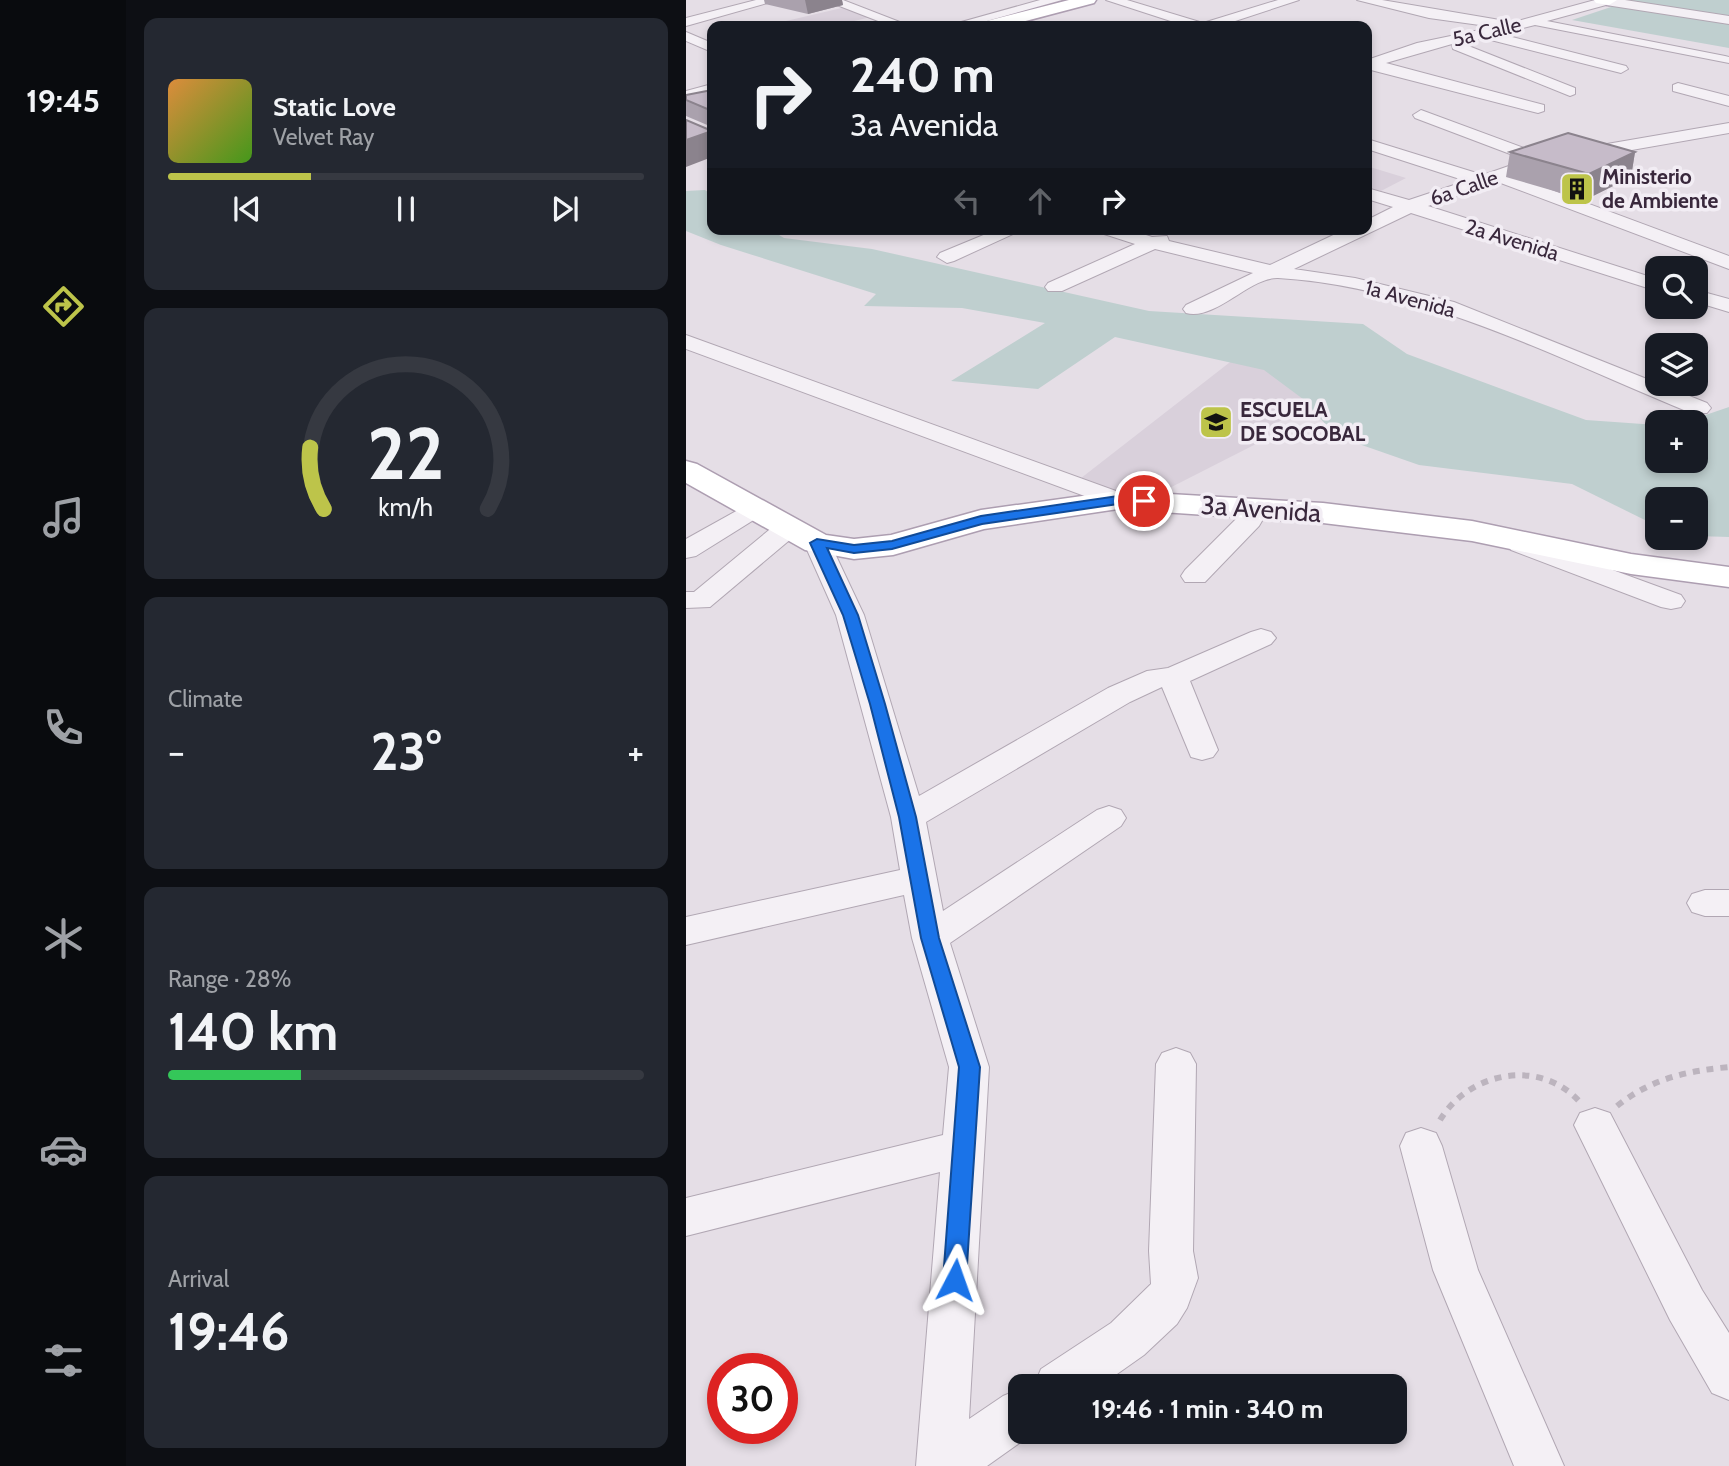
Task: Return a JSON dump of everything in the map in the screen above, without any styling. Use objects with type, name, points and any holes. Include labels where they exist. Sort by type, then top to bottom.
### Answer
[{"type":"main road","points":[[1008,21],[1088,0]]},
{"type":"main road","points":[[686,108],[707,102]]},
{"type":"main road","name":"3a Avenida","points":[[686,470],[803,535],[854,549],[892,545],[981,520],[1118,500],[1323,513],[1503,538],[1631,564],[1729,577]]},
{"type":"street","points":[[686,22],[771,0]]},
{"type":"street","points":[[831,0],[889,21]]},
{"type":"street","points":[[973,21],[1055,0]]},
{"type":"street","points":[[1113,0],[1183,21]]},
{"type":"street","points":[[1223,21],[1292,0]]},
{"type":"street","points":[[1364,0],[1429,14],[1516,25]]},
{"type":"street","points":[[1605,0],[1729,20]]},
{"type":"street","name":"5a Calle","points":[[1372,64],[1422,46],[1532,22],[1605,0]]},
{"type":"street","points":[[1532,22],[1725,60]]},
{"type":"street","points":[[1484,34],[1621,69]]},
{"type":"street","points":[[686,36],[707,46]]},
{"type":"street","points":[[1446,41],[1570,91]]},
{"type":"street","points":[[1372,66],[1538,108]]},
{"type":"street","points":[[1678,88],[1729,101]]},
{"type":"street","points":[[687,96],[707,90]]},
{"type":"street","points":[[1421,115],[1542,160]]},
{"type":"street","name":"6a Calle","points":[[1372,225],[1408,207],[1542,160],[1729,128]]},
{"type":"street","points":[[1693,134],[1729,144]]},
{"type":"street","name":"2a Avenida","points":[[1372,145],[1492,179],[1729,263]]},
{"type":"street","name":"2a Avenida","points":[[1372,195],[1645,281]]},
{"type":"street","points":[[947,257],[1000,235]]},
{"type":"street","name":"1a Avenida","points":[[1127,235],[1275,272],[1355,284],[1447,306],[1699,408]]},
{"type":"street","points":[[1055,287],[1171,235]]},
{"type":"street","points":[[1192,309],[1350,235]]},
{"type":"street","points":[[1708,300],[1729,306]]},
{"type":"street","points":[[686,342],[1118,500]]},
{"type":"street","points":[[686,550],[756,508]]},
{"type":"street","points":[[1195,576],[1250,520],[1256,509]]},
{"type":"street","points":[[691,605],[803,535],[850,615],[908,817],[930,938],[970,1067],[942,1466]]},
{"type":"street","points":[[1503,538],[1671,601]]},
{"type":"street","points":[[908,817],[1119,695],[1157,678],[1173,677],[1261,638]]},
{"type":"street","points":[[1173,677],[1202,750]]},
{"type":"street","points":[[930,938],[1109,818]]},
{"type":"street","points":[[686,931],[919,879]]},
{"type":"street","points":[[1075,1374],[1146,1325],[1170,1298],[1175,1279],[1171,1251],[1176,1064]]},
{"type":"street","points":[[1595,1125],[1686,1306],[1729,1377]]},
{"type":"street","points":[[1421,1146],[1432,1204],[1485,1346],[1539,1466]]},
{"type":"street","points":[[686,1217],[964,1148]]},
{"type":"street","points":[[942,1466],[1008,1421]]},
{"type":"path","points":[[1421,1146],[1457,1096],[1489,1079],[1542,1074],[1570,1088],[1595,1125],[1635,1090],[1678,1071],[1729,1067]]},
{"type":"shaded area","points":[[1633,0],[1729,0],[1729,48],[1572,20],[1611,7],[1603,4]]},
{"type":"shaded area","points":[[846,7],[871,17],[854,21],[786,21]]},
{"type":"shaded area","points":[[1372,168],[1406,178],[1381,191],[1372,188]]},
{"type":"shaded area","points":[[705,190],[707,235],[779,235],[784,238],[872,249],[1149,311],[1363,324],[1407,354],[1586,420],[1645,424],[1645,473],[1708,473],[1708,414],[1729,407],[1729,537],[1708,536],[1708,487],[1645,487],[1645,520],[1572,484],[1419,465],[1336,436],[1303,399],[1264,370],[1115,337],[1038,389],[951,381],[1045,323],[962,308],[864,306],[876,294],[721,245],[686,231],[686,191]]},
{"type":"shaded area","name":"ESCUELA DE SOCOBAL","points":[[1261,338],[1349,357],[1254,445],[1144,501],[1076,482]]},
{"type":"building","points":[[707,91],[707,109],[686,100],[686,95]]},
{"type":"building","points":[[686,120],[707,129],[707,133],[686,140]]},
{"type":"building","points":[[1568,133],[1635,152],[1589,174],[1510,152]]},
{"type":"place","name":"Ministerio de Ambiente","points":[[1577,189]]},
{"type":"place","name":"ESCUELA DE SOCOBAL","points":[[1216,422]]},
{"type":"route","points":[[955,1280],[970,1067],[930,938],[908,817],[877,704],[850,615],[817,543],[854,549],[892,545],[981,520],[1118,500],[1144,501]]}]
